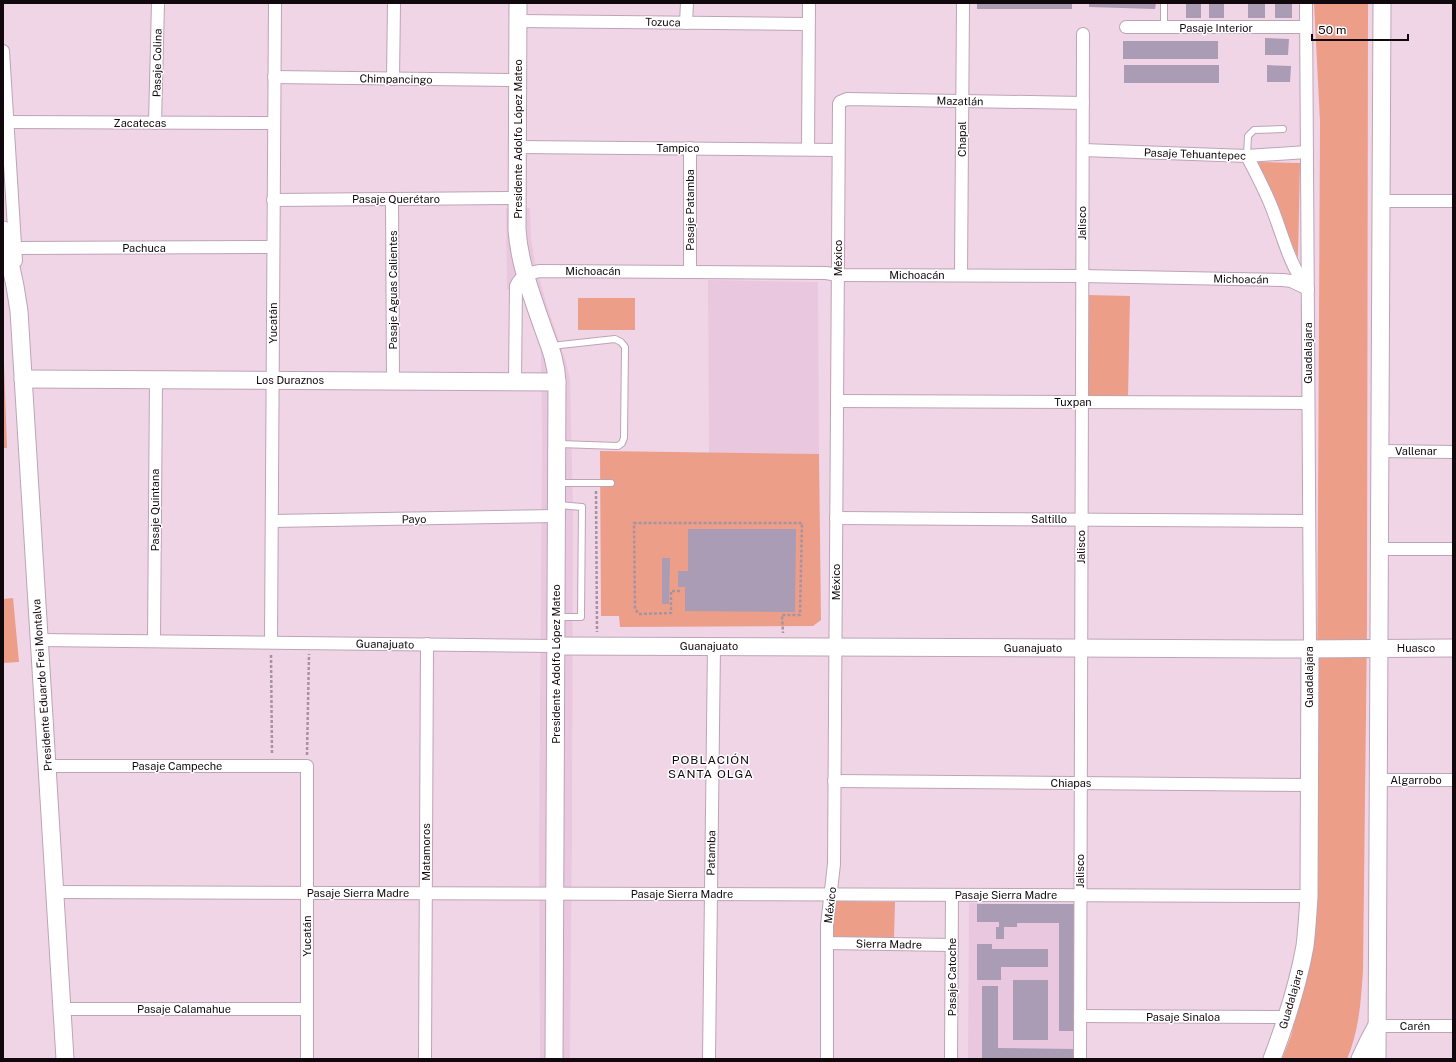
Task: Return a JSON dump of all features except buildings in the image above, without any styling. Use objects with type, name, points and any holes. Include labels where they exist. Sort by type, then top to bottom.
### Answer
[{"type":"street","name":"Pasaje Colina","points":[[155,123],[158,3]]},
{"type":"street","name":"Yucatán","points":[[271,642],[275,3]]},
{"type":"street","points":[[393,78],[394,3]]},
{"type":"street","name":"Presidente Adolfo López Mateo","points":[[518,3],[518,243],[525,275],[551,346],[557,382],[554,1059]]},
{"type":"street","points":[[686,23],[687,3]]},
{"type":"street","points":[[808,149],[809,3]]},
{"type":"street","name":"Chapal","points":[[961,276],[963,3]]},
{"type":"street","name":"Guadalajara","points":[[1272,1059],[1295,991],[1302,958],[1309,896],[1310,649],[1306,3]]},
{"type":"street","points":[[1377,1059],[1382,3]]},
{"type":"street","name":"Tozuca","points":[[518,21],[808,24]]},
{"type":"street","name":"Pasaje Interior","points":[[1126,27],[1306,27]]},
{"type":"street","name":"Jalisco","points":[[1080,1059],[1083,34]]},
{"type":"street","name":"Presidente Eduardo Frei Montalva","points":[[3,51],[65,1059]]},
{"type":"street","name":"Chimpancingo","points":[[274,77],[518,80]]},
{"type":"street","name":"Mazatlán","points":[[839,104],[847,99],[1083,103]]},
{"type":"street","name":"México","points":[[827,1059],[827,944],[834,864],[839,104]]},
{"type":"street","name":"Zacatecas","points":[[7,122],[274,123]]},
{"type":"street","name":"Tampico","points":[[518,147],[838,150]]},
{"type":"street","name":"Pasaje Patamba","points":[[690,148],[690,272]]},
{"type":"street","name":"Pasaje Tehuantepec","points":[[1083,150],[1247,156],[1307,152]]},
{"type":"street","points":[[1247,156],[1272,206],[1296,274],[1308,289]]},
{"type":"street","name":"Pasaje Querétaro","points":[[273,200],[518,198]]},
{"type":"street","name":"Pasaje Aguas Calientes","points":[[392,199],[393,381]]},
{"type":"street","points":[[1381,201],[1453,201]]},
{"type":"street","name":"Presidente Eduardo Frei Montalva","points":[[3,230],[19,311]]},
{"type":"street","name":"Pachuca","points":[[15,248],[273,247]]},
{"type":"street","name":"Michoacán","points":[[525,275],[540,271],[548,271],[826,273],[838,275],[1082,276],[1283,280],[1291,281],[1308,289]]},
{"type":"street","points":[[515,381],[516,286],[521,277],[525,275]]},
{"type":"street","name":"Los Duraznos","points":[[23,379],[557,382]]},
{"type":"street","name":"Pasaje Quintana","points":[[154,641],[156,380]]},
{"type":"street","name":"Tuxpan","points":[[837,401],[1308,403]]},
{"type":"street","name":"Vallenar","points":[[1380,451],[1453,452]]},
{"type":"street","name":"Payo","points":[[272,521],[557,511]]},
{"type":"street","name":"Saltillo","points":[[836,518],[1309,521]]},
{"type":"street","points":[[1379,549],[1453,549]]},
{"type":"street","name":"Guanajuato","points":[[39,640],[556,646],[1379,649]]},
{"type":"street","name":"Matamoros","points":[[426,1059],[427,644]]},
{"type":"street","name":"Patamba","points":[[709,1059],[714,646]]},
{"type":"street","name":"Huasco","points":[[1379,649],[1453,648]]},
{"type":"street","name":"Pasaje Campeche","points":[[47,766],[307,766]]},
{"type":"street","name":"Yucatán","points":[[307,766],[307,1059]]},
{"type":"street","name":"Algarrobo","points":[[1379,780],[1453,780]]},
{"type":"street","name":"Chiapas","points":[[834,781],[1309,785]]},
{"type":"street","name":"Pasaje Sierra Madre","points":[[55,892],[1309,896]]},
{"type":"street","name":"Pasaje Catoche","points":[[951,1059],[952,895]]},
{"type":"street","name":"Sierra Madre","points":[[827,944],[952,945]]},
{"type":"street","name":"Pasaje Calamahue","points":[[62,1009],[307,1009]]},
{"type":"street","name":"Pasaje Sinaloa","points":[[1080,1016],[1287,1017]]},
{"type":"street","points":[[1360,1059],[1371,1034],[1378,1026]]},
{"type":"street","name":"Carén","points":[[1378,1026],[1453,1026]]},
{"type":"lane","points":[[1164,3],[1164,28]]},
{"type":"lane","points":[[1247,156],[1248,136],[1254,130],[1283,129]]},
{"type":"lane","points":[[551,346],[615,340],[621,342],[625,348],[624,438],[622,443],[618,446],[557,444]]},
{"type":"lane","points":[[557,483],[611,483]]},
{"type":"lane","points":[[556,617],[581,617],[582,507],[557,511]]},
{"type":"path","points":[[596,483],[597,636]]},
{"type":"path","points":[[680,591],[671,591],[671,613],[639,614],[634,609],[634,523],[802,523],[800,615],[782,615],[783,638]]},
{"type":"path","points":[[271,642],[272,766]]},
{"type":"path","points":[[307,766],[309,643]]},
{"type":"shaded area","points":[[1314,3],[1368,3],[1367,627],[1363,971],[1357,1027],[1347,1059],[1282,1059],[1291,1036],[1312,954],[1316,898],[1320,122]]},
{"type":"shaded area","points":[[1258,162],[1300,163],[1298,258]]},
{"type":"shaded area","points":[[506,208],[530,208],[531,238],[535,263],[570,379],[573,509],[570,1059],[540,1059],[539,852],[542,437],[541,352],[523,296],[507,289]]},
{"type":"shaded area","points":[[708,280],[818,282],[819,454],[709,453]]},
{"type":"shaded area","points":[[1088,295],[1130,296],[1128,398],[1086,397]]},
{"type":"shaded area","points":[[578,298],[635,298],[635,330],[578,330]]},
{"type":"shaded area","points":[[4,363],[7,448],[3,448]]},
{"type":"shaded area","points":[[600,451],[819,454],[821,620],[813,626],[620,627],[619,616],[601,616]]},
{"type":"shaded area","points":[[13,598],[19,662],[3,663],[3,599]]},
{"type":"shaded area","points":[[837,901],[895,902],[894,937],[832,937],[832,925]]},
{"type":"shaded area","points":[[969,903],[1075,904],[1075,1059],[968,1059]]},
{"type":"district","name":"POBLACIÓN SANTA OLGA","points":[[711,767]]}]
